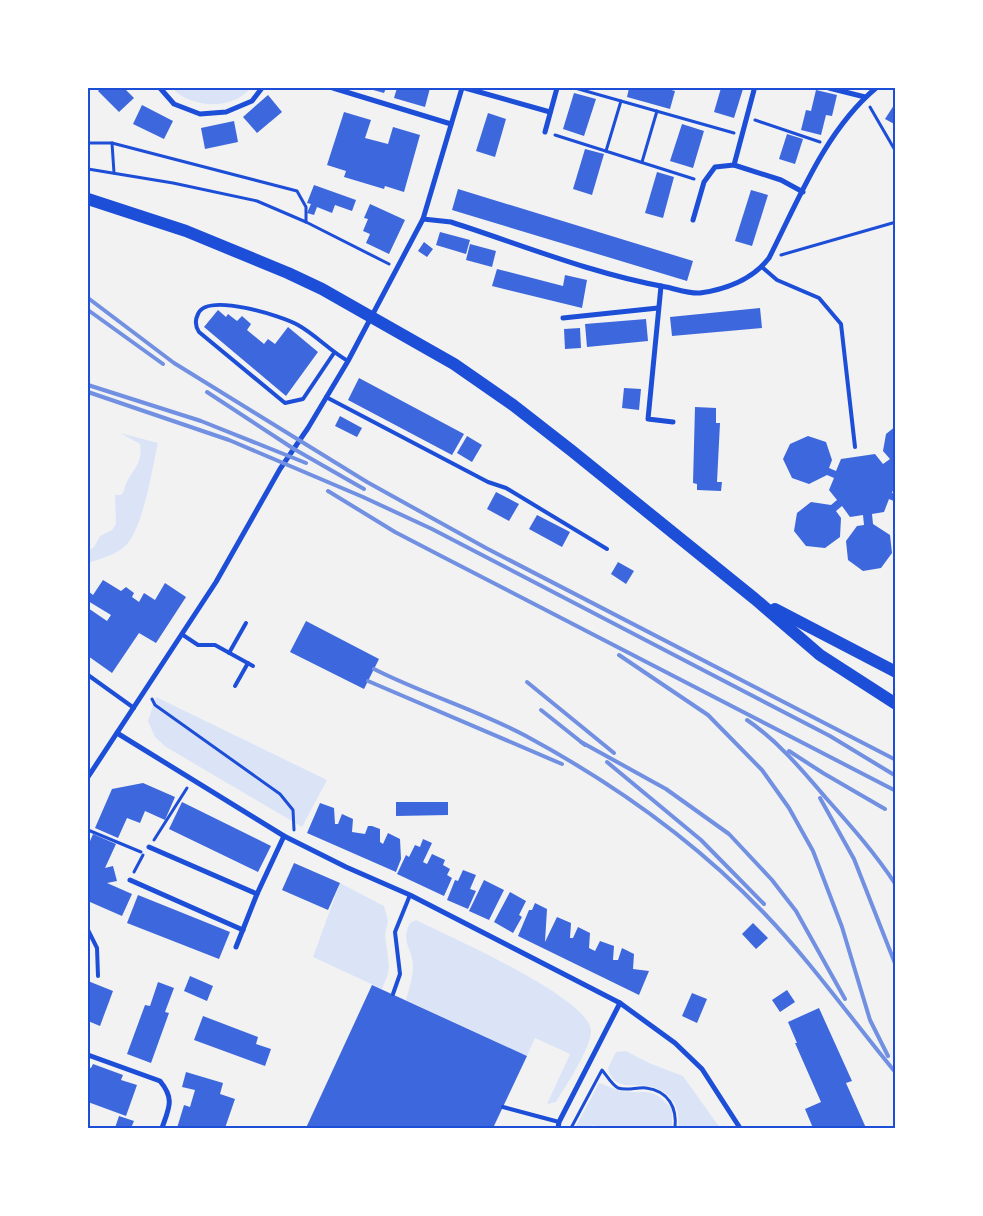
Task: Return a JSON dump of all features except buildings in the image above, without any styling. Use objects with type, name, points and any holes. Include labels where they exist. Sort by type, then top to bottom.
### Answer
[{"type":"main road","points":[[88,199],[186,231],[322,289],[410,337],[454,364],[513,405],[755,599],[820,655],[896,704]]},
{"type":"main road","points":[[755,599],[896,672]]},
{"type":"street","points":[[160,88],[174,104],[200,114],[226,112],[252,101],[262,88]]},
{"type":"street","points":[[333,88],[451,124]]},
{"type":"street","points":[[88,777],[183,635],[216,582],[280,469],[308,428],[348,361],[423,219],[463,88],[550,112]]},
{"type":"street","points":[[545,132],[557,88]]},
{"type":"street","points":[[829,88],[866,97]]},
{"type":"street","points":[[423,219],[451,222],[628,280],[698,293],[744,281],[762,267],[769,258],[828,144],[866,97],[876,88]]},
{"type":"street","points":[[734,165],[754,90]]},
{"type":"street","points":[[693,220],[704,182],[715,167],[734,165],[781,180],[803,192]]},
{"type":"street","points":[[661,286],[648,419],[674,422]]},
{"type":"street","points":[[563,318],[658,308]]},
{"type":"street","points":[[116,733],[284,836],[346,867],[410,895],[620,1003],[675,1043],[702,1069],[740,1128]]},
{"type":"street","points":[[236,947],[257,894],[284,836]]},
{"type":"street","points":[[149,848],[257,894]]},
{"type":"street","points":[[130,880],[243,930]]},
{"type":"street","points":[[558,1128],[558,1122],[620,1003]]},
{"type":"street","points":[[88,1055],[160,1081],[168,1091],[170,1104],[162,1128]]},
{"type":"lane","points":[[762,267],[777,280],[819,298],[841,324],[855,447]]},
{"type":"lane","points":[[334,353],[303,399],[285,404],[199,332],[196,328],[197,316],[199,310],[213,304],[260,312],[300,326],[334,353],[348,361]]},
{"type":"lane","points":[[326,397],[488,482],[506,488],[607,549]]},
{"type":"lane","points":[[229,653],[246,623]]},
{"type":"lane","points":[[183,635],[198,645],[215,645],[253,666]]},
{"type":"lane","points":[[235,686],[248,663]]},
{"type":"lane","points":[[88,675],[134,708]]},
{"type":"lane","points":[[393,994],[400,974],[395,932],[410,895]]},
{"type":"lane","points":[[88,930],[97,948],[98,976]]},
{"type":"lane","points":[[503,1106],[558,1122]]},
{"type":"path","points":[[575,88],[742,135]]},
{"type":"path","points":[[866,97],[874,117],[896,152]]},
{"type":"path","points":[[606,151],[621,101]]},
{"type":"path","points":[[642,162],[657,111]]},
{"type":"path","points":[[747,117],[828,144]]},
{"type":"path","points":[[545,132],[704,182]]},
{"type":"path","points":[[88,143],[112,143],[297,191],[306,207],[306,222]]},
{"type":"path","points":[[112,143],[114,173]]},
{"type":"path","points":[[88,169],[257,201],[306,222],[396,268]]},
{"type":"path","points":[[769,258],[896,222]]},
{"type":"path","points":[[151,683],[150,697],[156,706],[287,801],[295,819],[294,840]]},
{"type":"path","points":[[130,880],[144,854],[192,779]]},
{"type":"path","points":[[88,830],[144,854]]},
{"type":"path","points":[[572,1128],[602,1070],[616,1087],[624,1089],[646,1088],[657,1091],[666,1098],[677,1114],[675,1128]]},
{"type":"shaded area","points":[[172,88],[250,88],[233,101],[211,104],[189,100]]},
{"type":"shaded area","points":[[120,433],[158,443],[146,499],[136,529],[123,548],[88,563],[88,551],[94,547],[100,536],[112,530],[116,524],[115,495],[121,495],[123,492],[140,457],[140,444]]},
{"type":"shaded area","points":[[156,697],[327,780],[302,827],[166,747],[155,737],[148,721]]},
{"type":"shaded area","points":[[340,883],[384,906],[388,921],[385,934],[389,966],[382,989],[313,957]]},
{"type":"shaded area","points":[[416,920],[485,953],[543,985],[567,1001],[584,1016],[591,1030],[590,1037],[577,1067],[556,1102],[547,1104],[570,1054],[535,1038],[527,1056],[406,1000],[412,978],[413,965],[406,935],[410,923]]},
{"type":"shaded area","points":[[626,1051],[649,1063],[683,1076],[720,1128],[678,1128],[679,1120],[676,1106],[668,1095],[655,1088],[644,1085],[625,1085],[615,1080],[608,1068],[616,1052]]},
{"type":"shaded area","points":[[599,1083],[619,1090],[649,1092],[659,1097],[672,1109],[672,1128],[602,1128],[593,1125],[591,1128],[575,1128]]},
{"type":"railway","points":[[88,298],[174,363],[367,482],[486,548],[896,760]]},
{"type":"railway","points":[[88,310],[163,364]]},
{"type":"railway","points":[[88,385],[201,421],[306,463]]},
{"type":"railway","points":[[88,392],[229,440],[363,497],[432,529],[830,736],[896,776]]},
{"type":"railway","points":[[207,392],[294,449],[364,489]]},
{"type":"railway","points":[[328,491],[395,532],[896,791]]},
{"type":"railway","points":[[619,655],[708,715],[762,770],[789,808],[813,851],[842,927],[870,1020],[888,1056]]},
{"type":"railway","points":[[374,669],[489,718],[526,736],[622,794],[682,838],[738,887],[782,932],[896,1073]]},
{"type":"railway","points":[[368,681],[562,764]]},
{"type":"railway","points":[[527,682],[614,753]]},
{"type":"railway","points":[[541,710],[585,745]]},
{"type":"railway","points":[[747,720],[769,737],[799,767],[862,840],[896,885]]},
{"type":"railway","points":[[581,742],[666,789],[729,834],[772,880],[796,911],[845,999]]},
{"type":"railway","points":[[789,751],[885,809]]},
{"type":"railway","points":[[607,762],[701,840],[764,904]]},
{"type":"railway","points":[[820,798],[854,859],[896,966]]}]
